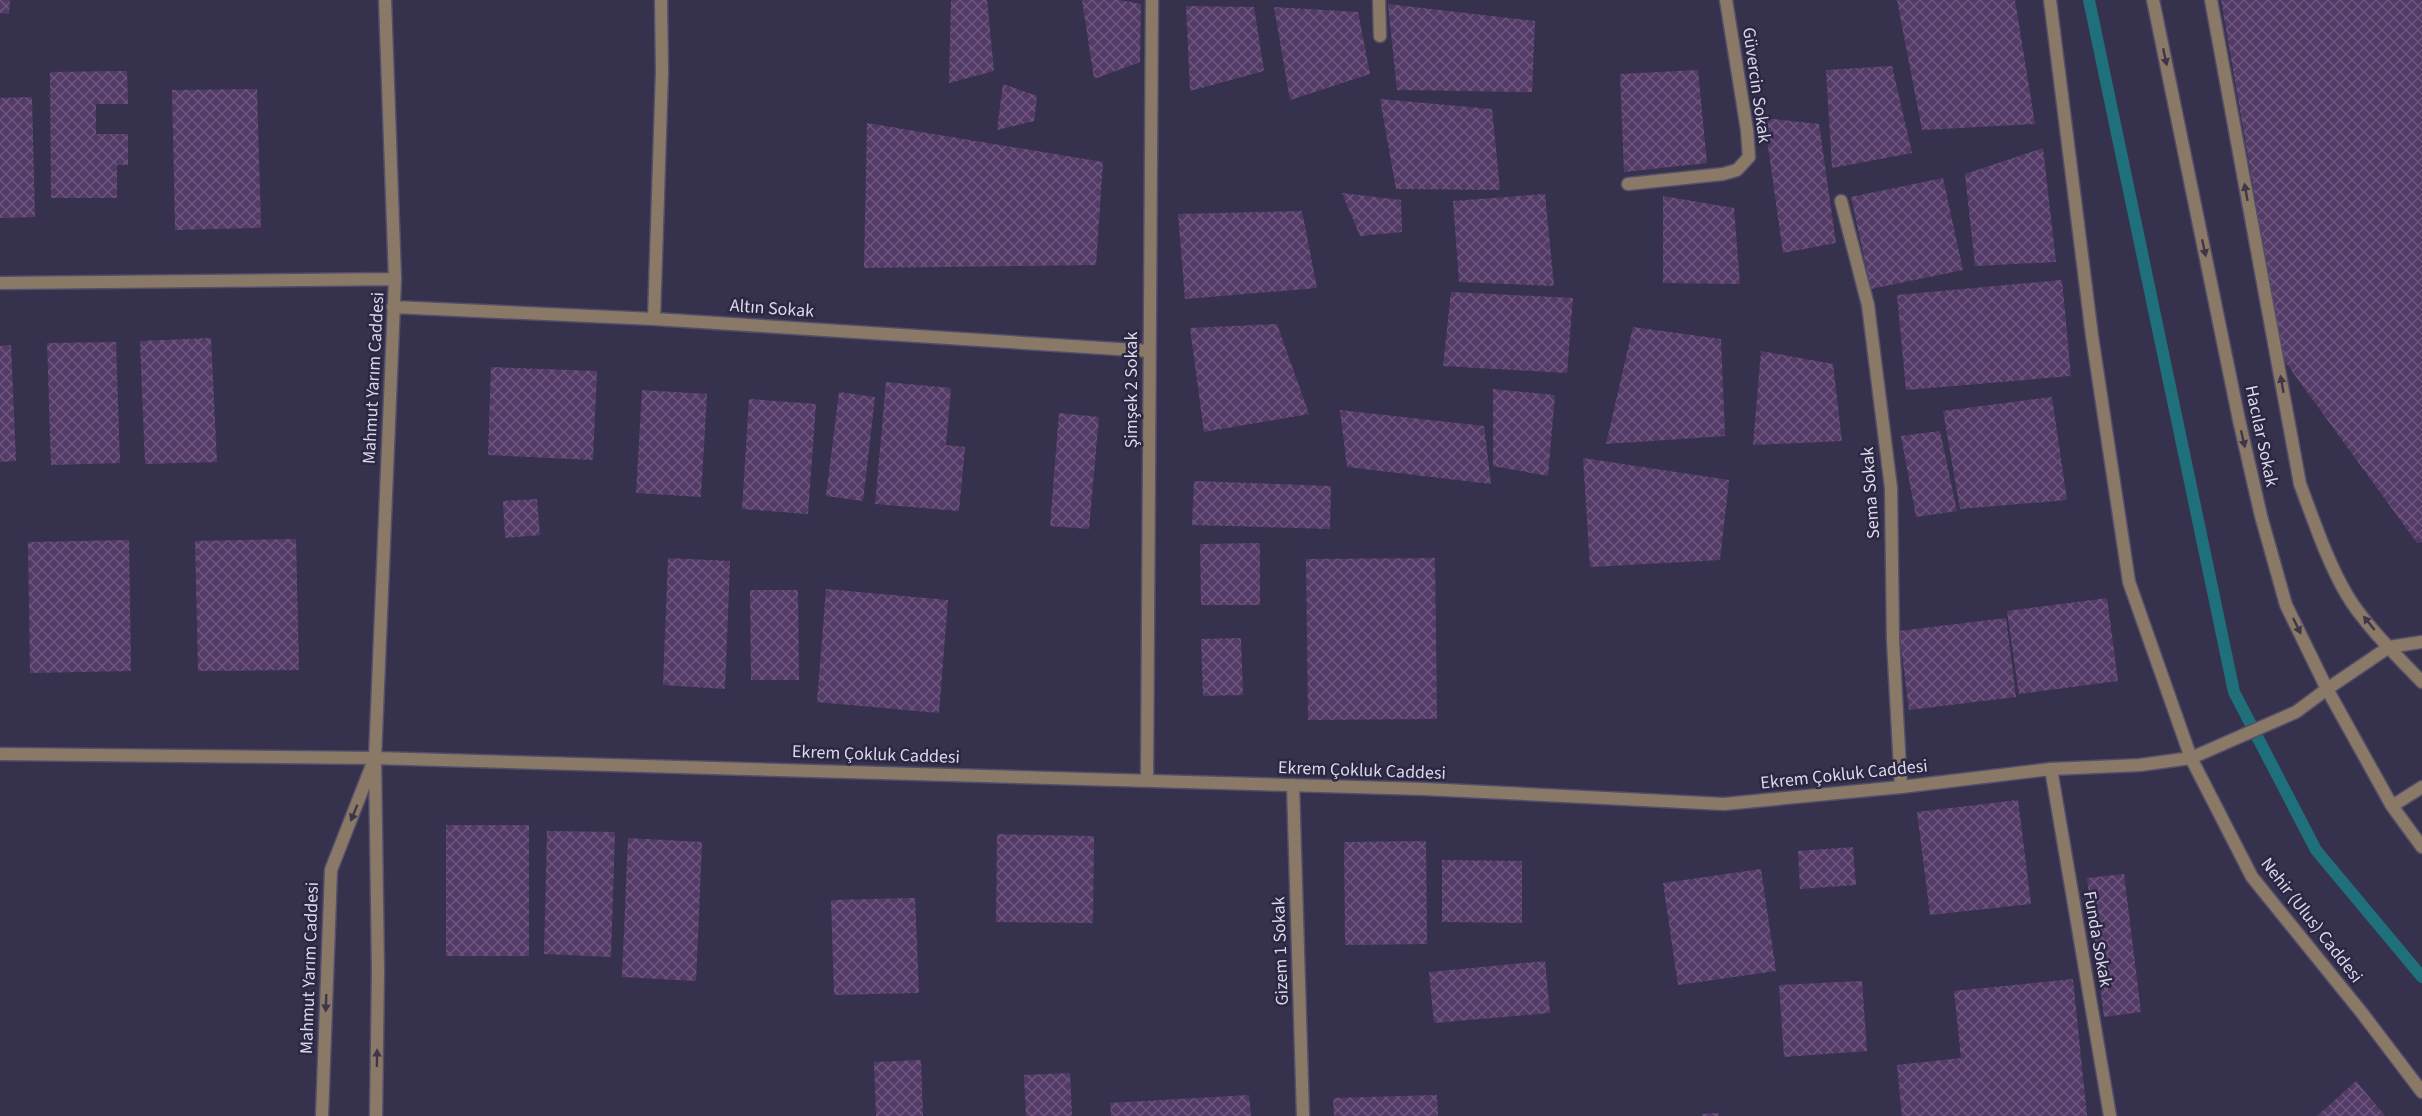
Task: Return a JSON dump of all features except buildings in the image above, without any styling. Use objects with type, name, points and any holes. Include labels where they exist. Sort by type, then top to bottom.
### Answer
[{"type":"street","name":"Mahmut Yarım Caddesi","points":[[376,1116],[378,971],[375,758],[395,279],[385,0]]},
{"type":"street","points":[[654,319],[662,70],[661,0]]},
{"type":"street","name":"Şimşek 2 Sokak","points":[[1147,780],[1152,0]]},
{"type":"street","points":[[1379,0],[1380,36]]},
{"type":"street","name":"Güvercin Sokak","points":[[1628,184],[1723,174],[1737,170],[1749,157],[1747,130],[1726,0]]},
{"type":"street","name":"Nehir (Ulus) Caddesi","points":[[2050,0],[2092,336],[2129,582],[2191,758],[2252,877],[2355,1004],[2422,1092]]},
{"type":"street","name":"Hacılar Sokak","points":[[2153,0],[2261,516],[2286,605],[2327,689],[2392,806],[2422,847]]},
{"type":"street","name":"Hacılar Sokak","points":[[2211,0],[2301,484],[2322,540],[2348,596],[2389,647],[2422,682]]},
{"type":"street","name":"Sema Sokak","points":[[1840,201],[1868,305],[1891,488],[1893,641],[1900,787]]},
{"type":"street","points":[[0,283],[395,279]]},
{"type":"street","name":"Altın Sokak","points":[[393,307],[654,319],[1149,351]]},
{"type":"street","points":[[2389,647],[2422,642]]},
{"type":"street","name":"Ekrem Çokluk Caddesi","points":[[0,753],[375,758],[1147,780],[1724,804],[1900,787],[2051,769],[2140,765],[2191,758],[2296,712],[2389,647]]},
{"type":"street","name":"Mahmut Yarım Caddesi","points":[[322,1116],[331,870],[375,758]]},
{"type":"street","name":"Funda Sokak","points":[[2051,769],[2110,1116]]},
{"type":"street","name":"Gizem 1 Sokak","points":[[1293,785],[1303,1116]]},
{"type":"street","points":[[2392,806],[2422,788]]},
{"type":"waterway","points":[[2089,0],[2234,692],[2316,850],[2422,977]]}]
